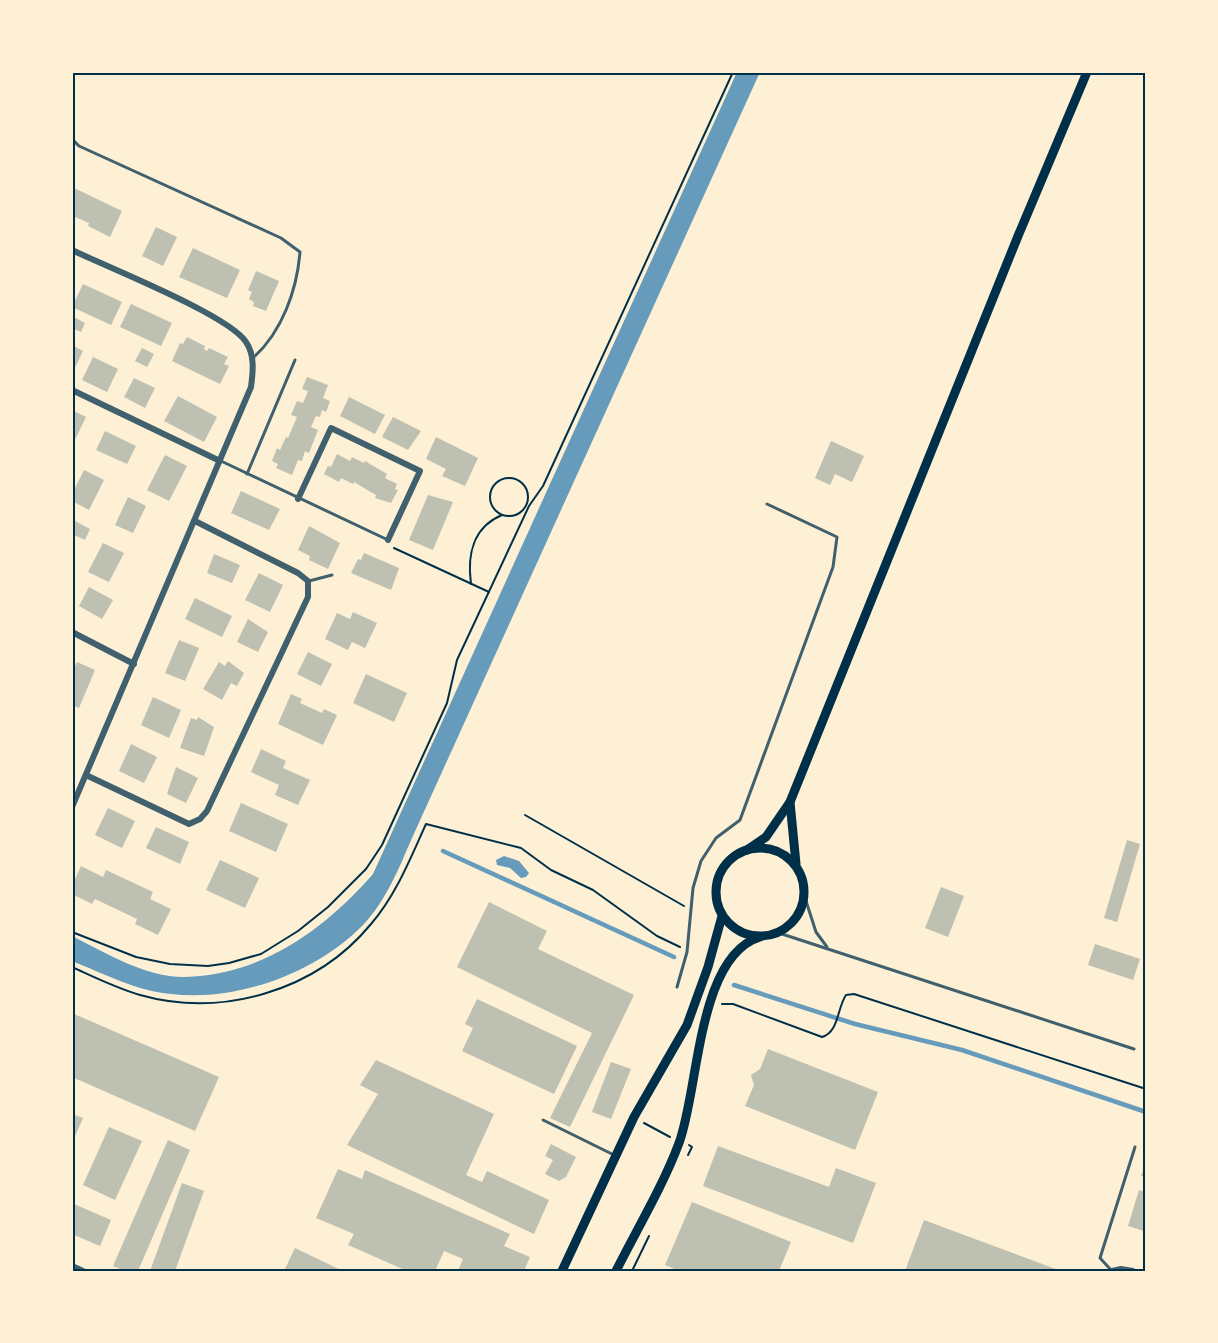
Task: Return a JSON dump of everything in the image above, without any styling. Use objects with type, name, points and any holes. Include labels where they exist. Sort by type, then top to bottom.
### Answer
[{"type":"main road","points":[[760,937],[739,931],[722,915],[717,900],[718,877],[727,863],[766,837],[790,802],[1018,236],[1087,72]]},
{"type":"main road","points":[[616,1271],[680,1141],[704,1026],[723,971],[732,955],[747,941],[779,933],[791,924],[800,912],[805,898],[804,880],[796,864],[790,802]]},
{"type":"main road","points":[[747,850],[774,849],[796,864]]},
{"type":"main road","points":[[562,1271],[634,1117],[687,1025],[708,967],[722,915]]},
{"type":"street","points":[[72,250],[226,322],[248,344],[252,359],[251,387],[72,807]]},
{"type":"street","points":[[72,390],[220,461]]},
{"type":"street","points":[[298,499],[331,429],[420,471],[388,540]]},
{"type":"street","points":[[86,775],[189,824],[200,819],[207,811],[308,597],[308,581],[298,573],[195,521]]},
{"type":"street","points":[[72,632],[134,664]]},
{"type":"street","points":[[72,1266],[83,1271]]},
{"type":"street","points":[[1112,1271],[1121,1269],[1133,1271]]},
{"type":"lane","points":[[72,139],[79,146],[281,238],[300,252],[296,284],[266,346],[252,359]]},
{"type":"lane","points":[[247,474],[296,360]]},
{"type":"lane","points":[[220,461],[388,540]]},
{"type":"lane","points":[[677,987],[687,952],[693,888],[701,861],[716,838],[740,820],[833,567],[837,537],[766,504]]},
{"type":"lane","points":[[308,581],[332,575]]},
{"type":"lane","points":[[805,898],[816,932],[828,949]]},
{"type":"lane","points":[[779,933],[1134,1049]]},
{"type":"lane","points":[[543,1120],[616,1156]]},
{"type":"lane","points":[[1112,1271],[1100,1258],[1135,1147]]},
{"type":"path","points":[[72,932],[136,957],[170,964],[208,966],[229,963],[261,954],[314,920],[366,868],[382,845],[447,702],[457,660],[530,506],[543,486],[733,72]]},
{"type":"path","points":[[471,584],[469,563],[474,540],[487,524],[502,515],[518,514],[524,508],[528,493],[519,480],[503,478],[491,488],[491,504],[502,515]]},
{"type":"path","points":[[388,540],[392,547],[489,592]]},
{"type":"path","points":[[525,815],[691,911]]},
{"type":"path","points":[[72,967],[119,989],[161,1000],[228,1002],[268,993],[311,973],[334,958],[371,925],[399,882],[426,824],[521,848],[551,870],[613,902],[649,931],[687,952]]},
{"type":"path","points":[[720,1004],[732,1004],[822,1036],[833,1029],[846,995],[854,994],[1146,1089]]},
{"type":"water","points":[[737,72],[760,72],[397,872],[371,916],[344,942],[299,970],[248,988],[222,993],[196,995],[158,992],[121,981],[72,961],[72,936],[140,969],[169,976],[212,975],[239,968],[289,946],[312,930],[334,913],[373,874]]},
{"type":"water","points":[[504,856],[519,861],[529,873],[526,877],[521,878],[510,868],[497,865],[496,860]]},
{"type":"building","points":[[72,187],[122,211],[110,237],[88,226],[89,223],[75,217],[72,218]]},
{"type":"building","points":[[156,227],[177,237],[163,266],[142,256]]},
{"type":"building","points":[[193,248],[240,270],[227,298],[179,277]]},
{"type":"building","points":[[256,271],[279,281],[266,311],[253,306],[254,302],[249,299],[252,292],[248,290]]},
{"type":"building","points":[[83,284],[122,302],[111,325],[72,307]]},
{"type":"building","points":[[131,304],[172,323],[161,346],[120,327]]},
{"type":"building","points":[[72,316],[85,323],[81,332],[72,328]]},
{"type":"building","points":[[187,337],[205,346],[204,349],[207,351],[209,348],[228,357],[224,364],[229,366],[220,384],[172,361],[180,343],[183,344]]},
{"type":"building","points":[[72,345],[83,351],[72,374]]},
{"type":"building","points":[[142,348],[154,354],[147,367],[135,361]]},
{"type":"building","points":[[93,357],[118,369],[107,392],[82,380]]},
{"type":"building","points":[[307,377],[328,385],[323,398],[330,401],[326,412],[322,410],[320,417],[316,416],[311,427],[318,430],[309,453],[305,451],[302,461],[298,460],[292,475],[276,468],[278,464],[272,461],[277,448],[280,450],[286,437],[288,438],[297,417],[291,415],[297,401],[303,403],[308,391],[302,389]]},
{"type":"building","points":[[134,378],[155,388],[145,408],[124,397]]},
{"type":"building","points":[[178,396],[217,417],[204,442],[164,421]]},
{"type":"building","points":[[349,397],[385,415],[375,434],[340,416]]},
{"type":"building","points":[[72,410],[86,417],[72,446]]},
{"type":"building","points":[[393,417],[421,431],[408,450],[382,437]]},
{"type":"building","points":[[105,431],[136,446],[127,464],[96,450]]},
{"type":"building","points":[[436,437],[478,458],[465,486],[442,476],[446,469],[426,459]]},
{"type":"building","points":[[831,441],[864,456],[852,482],[835,474],[830,485],[815,478]]},
{"type":"building","points":[[337,454],[350,461],[352,457],[364,463],[365,461],[387,474],[385,478],[397,484],[395,489],[398,490],[391,503],[375,498],[376,495],[354,482],[353,484],[341,478],[339,482],[324,474],[328,466],[331,467]]},
{"type":"building","points":[[165,455],[187,466],[169,501],[147,490]]},
{"type":"building","points":[[84,470],[104,480],[89,510],[72,501],[72,494]]},
{"type":"building","points":[[241,491],[280,509],[269,530],[231,513]]},
{"type":"building","points":[[428,495],[453,502],[433,550],[409,540]]},
{"type":"building","points":[[128,497],[146,506],[133,533],[115,525]]},
{"type":"building","points":[[75,521],[90,529],[85,540],[72,534]]},
{"type":"building","points":[[309,526],[340,543],[328,569],[309,560],[310,556],[298,550]]},
{"type":"building","points":[[103,543],[124,553],[109,582],[88,572]]},
{"type":"building","points":[[364,553],[399,568],[391,590],[351,573]]},
{"type":"building","points":[[214,554],[240,565],[232,583],[207,573]]},
{"type":"building","points":[[259,573],[283,585],[270,612],[245,600]]},
{"type":"building","points":[[89,587],[113,600],[102,619],[79,606]]},
{"type":"building","points":[[195,598],[232,616],[222,637],[185,619]]},
{"type":"building","points":[[353,612],[377,623],[365,648],[352,642],[348,650],[325,639],[337,613],[350,619]]},
{"type":"building","points":[[248,619],[268,632],[258,652],[237,642]]},
{"type":"building","points":[[179,640],[199,648],[185,681],[165,673]]},
{"type":"building","points":[[308,652],[332,664],[321,686],[297,674]]},
{"type":"building","points":[[228,661],[244,673],[237,686],[231,683],[222,700],[203,689],[219,662],[225,666]]},
{"type":"building","points":[[77,662],[95,670],[79,708],[72,705],[72,673]]},
{"type":"building","points":[[366,674],[407,693],[394,722],[353,703]]},
{"type":"building","points":[[291,694],[302,699],[300,703],[322,713],[324,709],[337,715],[323,745],[278,724]]},
{"type":"building","points":[[153,697],[181,710],[169,738],[141,725]]},
{"type":"building","points":[[198,717],[214,727],[204,756],[180,748],[191,718],[197,720]]},
{"type":"building","points":[[131,744],[157,757],[144,783],[119,771]]},
{"type":"building","points":[[261,749],[286,761],[283,768],[310,780],[298,805],[275,795],[279,785],[251,772]]},
{"type":"building","points":[[176,767],[198,778],[186,803],[167,794]]},
{"type":"building","points":[[241,803],[288,824],[276,852],[229,831]]},
{"type":"building","points":[[108,808],[135,821],[122,848],[95,835]]},
{"type":"building","points":[[156,827],[189,842],[180,864],[146,848]]},
{"type":"building","points":[[1127,840],[1140,844],[1117,922],[1104,918]]},
{"type":"building","points":[[220,860],[259,878],[245,908],[206,890]]},
{"type":"building","points":[[81,866],[103,877],[106,870],[153,892],[150,899],[171,909],[158,935],[135,924],[137,919],[95,899],[92,904],[72,894],[72,886]]},
{"type":"building","points":[[941,887],[964,896],[948,937],[925,928]]},
{"type":"building","points":[[489,902],[547,931],[538,949],[634,995],[570,1127],[550,1118],[592,1033],[457,967]]},
{"type":"building","points":[[1095,944],[1140,959],[1133,980],[1088,965]]},
{"type":"building","points":[[477,999],[577,1046],[554,1094],[462,1051],[473,1028],[465,1024]]},
{"type":"building","points":[[72,1013],[219,1077],[195,1131],[72,1077]]},
{"type":"building","points":[[768,1049],[878,1092],[855,1150],[745,1106],[754,1085],[751,1075],[760,1069]]},
{"type":"building","points":[[376,1060],[494,1114],[466,1175],[482,1182],[487,1171],[549,1200],[534,1234],[347,1145],[378,1094],[360,1085]]},
{"type":"building","points":[[611,1062],[631,1069],[611,1119],[592,1112]]},
{"type":"building","points":[[72,1114],[83,1118],[72,1143]]},
{"type":"building","points":[[109,1127],[142,1141],[115,1200],[83,1185]]},
{"type":"building","points":[[168,1140],[190,1150],[138,1271],[125,1271],[113,1266]]},
{"type":"building","points":[[551,1144],[576,1157],[566,1177],[559,1181],[545,1174],[553,1160],[545,1156]]},
{"type":"building","points":[[718,1146],[829,1187],[836,1168],[876,1183],[853,1243],[703,1186]]},
{"type":"building","points":[[1146,1163],[1146,1177],[1141,1176]]},
{"type":"building","points":[[338,1169],[362,1179],[365,1170],[510,1234],[504,1246],[530,1257],[524,1271],[458,1271],[463,1259],[444,1251],[435,1271],[407,1271],[348,1245],[354,1234],[316,1218]]},
{"type":"building","points":[[182,1183],[204,1191],[175,1271],[150,1271]]},
{"type":"building","points":[[1139,1190],[1146,1192],[1144,1231],[1128,1226]]},
{"type":"building","points":[[692,1202],[791,1242],[779,1271],[679,1271],[665,1265]]},
{"type":"building","points":[[74,1204],[111,1220],[100,1246],[72,1234]]},
{"type":"building","points":[[924,1220],[1061,1271],[905,1271]]},
{"type":"building","points":[[295,1248],[343,1271],[284,1271]]},
{"type":"waterway","points":[[443,851],[674,957]]},
{"type":"waterway","points":[[734,985],[855,1024],[962,1050],[1146,1112]]}]
